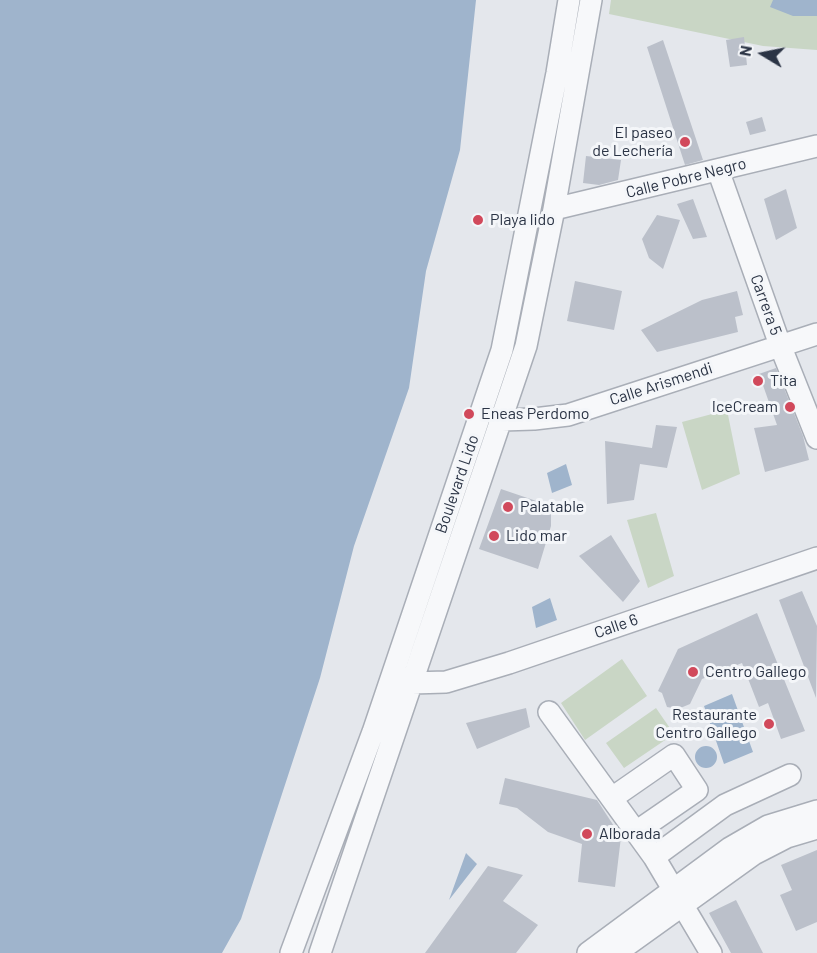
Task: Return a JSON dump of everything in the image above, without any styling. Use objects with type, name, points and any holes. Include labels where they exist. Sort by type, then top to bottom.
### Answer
[{"type":"street","name":"Boulevard Lido","points":[[291,953],[373,732],[502,350],[557,73],[569,0]]},
{"type":"street","name":"Boulevard Lido","points":[[320,953],[526,346],[554,209],[591,0]]},
{"type":"street","name":"Calle Pobre Negro","points":[[554,209],[817,146]]},
{"type":"street","name":"Carrera 5","points":[[718,170],[780,345],[817,438]]},
{"type":"street","name":"Calle Arismendi","points":[[502,420],[568,416],[817,333]]},
{"type":"street","name":"Calle 6","points":[[412,683],[446,682],[457,679],[817,558]]},
{"type":"street","points":[[549,712],[654,857],[711,953]]},
{"type":"street","points":[[612,798],[674,755],[697,789],[636,832]]},
{"type":"street","points":[[654,857],[725,805],[790,775]]},
{"type":"street","points":[[616,953],[730,848],[768,826],[817,811]]},
{"type":"street","points":[[588,953],[678,896],[754,854],[788,837],[817,828]]},
{"type":"green space","points":[[611,0],[817,0],[817,50],[763,46],[609,14]]},
{"type":"green space","points":[[727,410],[740,474],[702,490],[682,422]]},
{"type":"green space","points":[[656,513],[674,576],[648,588],[627,520]]},
{"type":"green space","points":[[622,659],[647,696],[585,740],[561,703]]},
{"type":"green space","points":[[656,708],[674,734],[624,768],[606,743]]},
{"type":"water","points":[[0,0],[476,0],[460,150],[426,271],[409,388],[354,546],[320,678],[241,919],[222,953],[0,953]]},
{"type":"water","points":[[773,0],[817,0],[817,16],[793,16],[770,7]]},
{"type":"water","points":[[566,464],[572,485],[552,493],[547,473]]},
{"type":"water","points":[[550,598],[557,620],[536,628],[532,607]]},
{"type":"water","points":[[732,694],[753,752],[724,764],[704,706]]},
{"type":"water","points":[[706,746],[714,749],[717,757],[714,765],[706,768],[698,765],[695,757],[698,749]]},
{"type":"water","points":[[466,853],[477,864],[449,900]]},
{"type":"building","points":[[744,37],[747,65],[730,67],[726,40]]},
{"type":"building","points":[[663,40],[703,160],[685,165],[647,47]]},
{"type":"building","points":[[762,117],[766,131],[750,135],[746,122]]},
{"type":"building","points":[[586,156],[621,160],[618,180],[599,185],[583,183]]},
{"type":"building","points":[[786,189],[797,228],[776,240],[764,199]]},
{"type":"building","points":[[693,199],[707,237],[693,239],[677,204]]},
{"type":"building","points":[[657,215],[680,220],[663,269],[649,258],[642,239]]},
{"type":"building","points":[[575,281],[622,291],[614,330],[567,321]]},
{"type":"building","points":[[737,291],[743,315],[735,317],[738,332],[657,352],[641,330],[702,300]]},
{"type":"building","points":[[776,368],[803,436],[809,460],[765,472],[754,428],[777,425],[759,374]]},
{"type":"building","points":[[656,425],[677,427],[667,468],[640,464],[634,500],[607,504],[605,441],[652,448]]},
{"type":"building","points":[[501,489],[551,506],[551,526],[538,569],[479,549]]},
{"type":"building","points":[[611,535],[640,581],[623,602],[579,556]]},
{"type":"building","points":[[802,591],[817,626],[816,698],[779,600]]},
{"type":"building","name":"Centro Gallego","points":[[757,613],[805,731],[781,739],[768,703],[759,707],[742,663],[702,679],[690,704],[678,709],[667,707],[662,693],[658,691],[678,649]]},
{"type":"building","points":[[526,708],[530,727],[477,749],[466,723]]},
{"type":"building","name":"Alborada","points":[[505,778],[597,800],[621,837],[615,887],[578,882],[582,844],[548,832],[517,808],[499,804]]},
{"type":"building","points":[[817,850],[817,922],[796,931],[780,895],[792,890],[781,865]]},
{"type":"building","points":[[488,866],[523,875],[503,901],[538,925],[516,953],[425,953]]},
{"type":"building","points":[[736,900],[763,953],[731,953],[709,913]]},
{"type":"place","name":"El paseo de Lechería","points":[[685,142]]},
{"type":"place","name":"Playa lido","points":[[478,220]]},
{"type":"place","name":"Tita","points":[[758,381]]},
{"type":"place","name":"IceCream","points":[[790,407]]},
{"type":"place","name":"Eneas Perdomo","points":[[469,414]]},
{"type":"place","name":"Palatable","points":[[508,507]]},
{"type":"place","name":"Lido mar","points":[[494,536]]},
{"type":"place","name":"Centro Gallego","points":[[693,672]]},
{"type":"place","name":"Restaurante Centro Gallego","points":[[769,724]]},
{"type":"place","name":"Alborada","points":[[587,834]]}]
